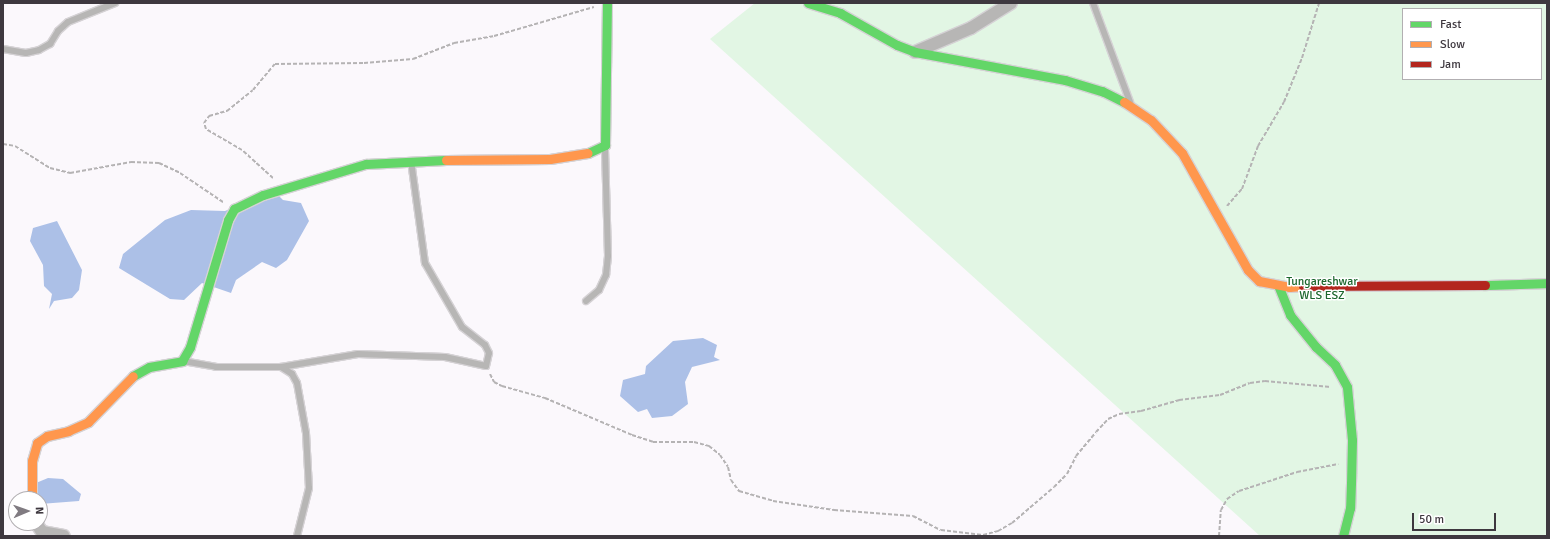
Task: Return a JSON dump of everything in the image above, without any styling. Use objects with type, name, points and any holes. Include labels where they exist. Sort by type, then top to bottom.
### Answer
[{"type":"street","points":[[808,3],[840,13],[897,45],[915,52],[1065,80],[1102,91],[1131,105],[1151,120],[1182,153],[1253,276],[1259,281],[1278,285],[1419,287],[1547,283]]},
{"type":"street","points":[[915,52],[971,28],[1011,3]]},
{"type":"street","points":[[32,491],[32,461],[37,443],[47,436],[68,431],[88,422],[137,372],[149,367],[182,361],[190,347],[228,220],[234,209],[263,195],[366,164],[411,160],[550,159],[583,155],[605,145],[607,4]]},
{"type":"street","points":[[1278,285],[1290,315],[1316,347],[1335,365],[1346,388],[1352,440],[1350,460],[1350,508],[1343,536]]},
{"type":"street","points":[[41,531],[64,536]]},
{"type":"lane","points":[[3,49],[26,53],[39,50],[50,44],[58,31],[68,22],[115,3]]},
{"type":"lane","points":[[1093,3],[1131,105]]},
{"type":"lane","points":[[586,301],[599,290],[606,275],[608,256],[605,145]]},
{"type":"lane","points":[[182,361],[216,367],[281,367],[358,354],[445,357],[486,366],[489,353],[485,345],[462,327],[425,263],[411,160]]},
{"type":"lane","points":[[281,367],[292,374],[298,383],[306,433],[309,488],[297,536]]},
{"type":"path","points":[[1217,212],[1235,200],[1242,189],[1258,146],[1284,102],[1295,77],[1319,3]]},
{"type":"path","points":[[285,189],[242,150],[206,129],[204,123],[209,116],[227,111],[253,90],[275,64],[357,63],[413,59],[454,44],[494,36],[607,4]]},
{"type":"path","points":[[3,144],[14,146],[50,168],[70,172],[131,162],[159,163],[180,173],[234,209]]},
{"type":"path","points":[[486,366],[494,382],[502,386],[545,398],[632,435],[653,442],[694,442],[709,446],[724,461],[731,480],[739,491],[773,501],[834,510],[913,516],[941,530],[983,535],[998,531],[1012,523],[1054,487],[1067,474],[1076,456],[1096,432],[1108,419],[1119,414],[1141,411],[1179,400],[1220,395],[1250,384],[1265,381],[1302,386],[1346,388]]},
{"type":"path","points":[[1219,536],[1221,510],[1227,499],[1239,491],[1297,472],[1350,460]]},
{"type":"green space","name":"Tungareshwar WLS ESZ","points":[[755,3],[1547,3],[1547,536],[1260,536],[710,39]]},
{"type":"water","points":[[273,190],[283,200],[301,203],[309,221],[287,260],[276,268],[262,262],[236,280],[231,293],[202,283],[184,300],[170,299],[119,268],[123,254],[165,220],[191,210],[225,211]]},
{"type":"water","points":[[57,221],[82,270],[79,290],[72,298],[54,301],[49,309],[52,294],[44,286],[43,265],[30,241],[33,228]]},
{"type":"water","points":[[703,338],[717,345],[714,357],[720,360],[692,367],[685,382],[688,404],[672,416],[652,418],[647,409],[638,412],[620,396],[623,380],[645,374],[646,366],[673,341]]},
{"type":"water","points":[[48,478],[63,479],[81,494],[79,501],[48,503],[48,491],[38,491],[36,483]]},
{"type":"traffic: fast","points":[[588,153],[605,145],[607,3]]},
{"type":"traffic: fast","points":[[808,3],[840,13],[897,45],[915,52],[1065,80],[1102,91],[1124,102]]},
{"type":"traffic: fast","points":[[133,376],[149,367],[182,361],[190,347],[228,220],[234,209],[263,195],[366,164],[446,160]]},
{"type":"traffic: fast","points":[[1485,285],[1547,283]]},
{"type":"traffic: fast","points":[[1278,285],[1290,315],[1316,347],[1335,365],[1347,387],[1352,440],[1351,483],[1350,508],[1343,536]]},
{"type":"traffic: slow","points":[[1124,102],[1151,120],[1182,153],[1248,270],[1259,281],[1289,287],[1303,286]]},
{"type":"traffic: slow","points":[[446,160],[550,159],[588,153]]},
{"type":"traffic: slow","points":[[32,491],[32,461],[37,443],[47,436],[68,431],[88,422],[133,376]]},
{"type":"traffic: jam","points":[[1303,286],[1485,285]]}]
